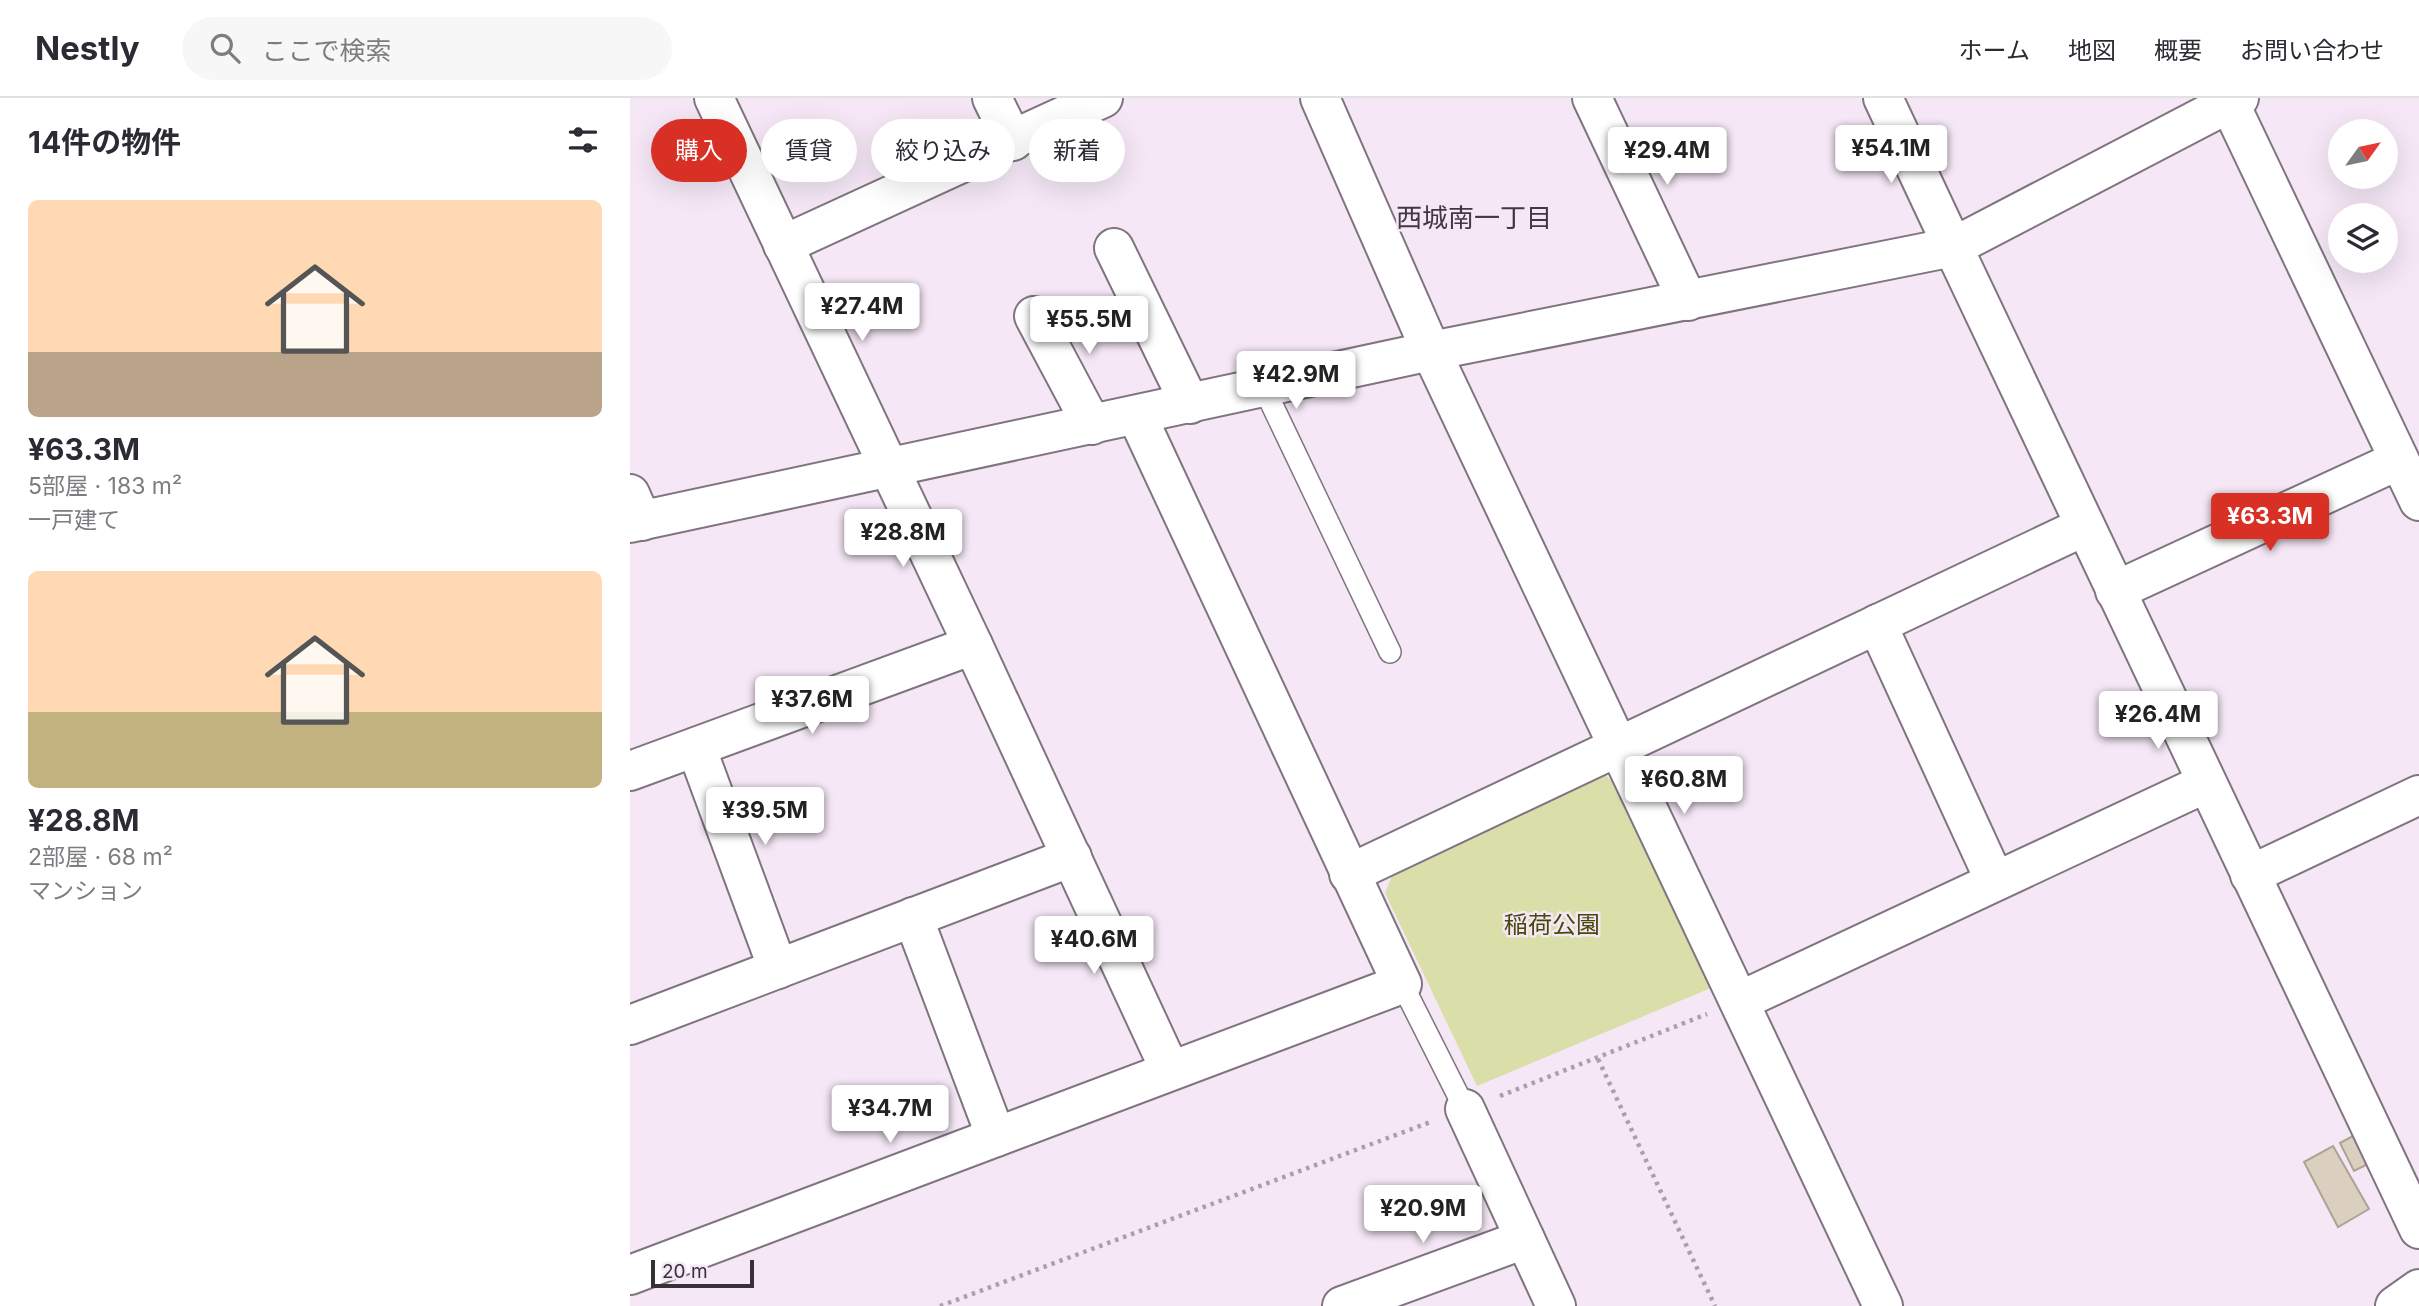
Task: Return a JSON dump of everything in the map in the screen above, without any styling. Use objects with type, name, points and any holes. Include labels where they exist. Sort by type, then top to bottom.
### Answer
[{"type":"street","points":[[714,98],[973,645],[1170,1070]]},
{"type":"street","points":[[992,98],[1002,119]]},
{"type":"street","points":[[1015,140],[1103,98]]},
{"type":"street","points":[[1320,98],[1431,351],[1883,1306]]},
{"type":"street","points":[[1592,98],[1688,301]]},
{"type":"street","points":[[1883,98],[2419,1228]]},
{"type":"street","points":[[634,513],[887,467],[1137,416],[1431,351],[1952,247],[2232,100],[2419,501]]},
{"type":"street","points":[[783,245],[922,182]]},
{"type":"street","points":[[1114,248],[1190,404]]},
{"type":"street","points":[[1034,316],[1091,425]]},
{"type":"street","points":[[630,1275],[1402,984],[1137,416]]},
{"type":"street","points":[[2115,591],[2399,460]]},
{"type":"street","points":[[1349,874],[2085,526]]},
{"type":"street","points":[[1877,624],[1996,881]]},
{"type":"street","points":[[630,771],[973,645]]},
{"type":"street","points":[[696,747],[778,969]]},
{"type":"street","points":[[1740,1000],[2206,783]]},
{"type":"street","points":[[2250,875],[2419,795]]},
{"type":"street","points":[[630,1025],[1072,858]]},
{"type":"street","points":[[914,918],[996,1137]]},
{"type":"street","points":[[1465,1109],[1556,1306]]},
{"type":"street","points":[[1342,1306],[1525,1239]]},
{"type":"street","points":[[2395,1306],[2419,1289]]},
{"type":"lane","points":[[1264,388],[1390,652]]},
{"type":"lane","points":[[1402,984],[1465,1109]]},
{"type":"path","points":[[940,1306],[1598,1059],[1740,1000]]},
{"type":"path","points":[[1598,1059],[1715,1306]]},
{"type":"green space","name":"稲荷公園","points":[[1603,773],[1619,787],[1718,985],[1477,1086],[1385,893],[1396,866]]},
{"type":"building","points":[[2360,1132],[2376,1160],[2354,1171],[2340,1143]]},
{"type":"building","points":[[2333,1146],[2369,1209],[2338,1227],[2304,1162]]},
{"type":"district","name":"西城南一丁目","points":[[1474,218]]}]
